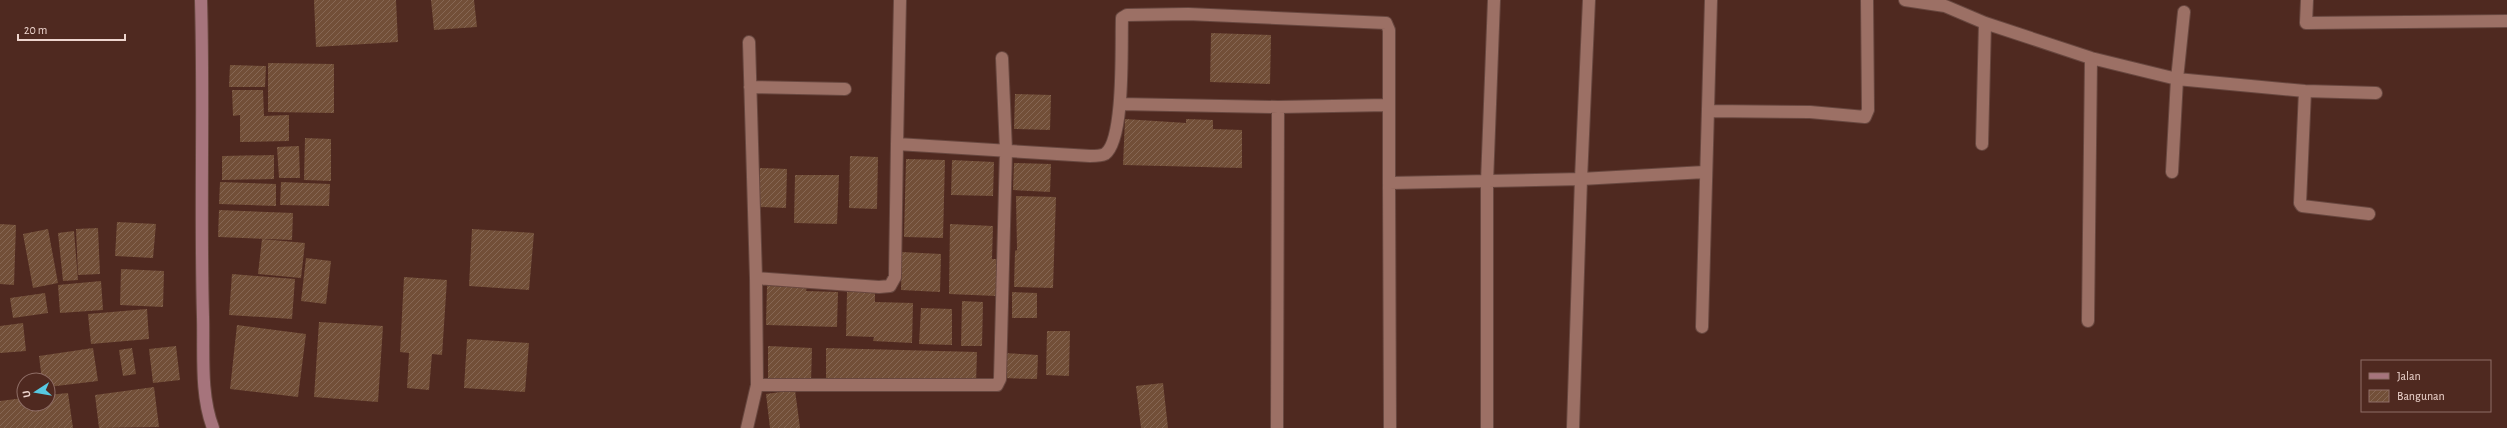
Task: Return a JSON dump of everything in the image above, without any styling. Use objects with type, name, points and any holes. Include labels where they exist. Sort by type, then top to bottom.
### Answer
[{"type":"street","points":[[201,0],[204,84],[202,294],[206,398],[212,428]]},
{"type":"street","points":[[756,278],[879,287],[890,286],[895,277],[900,0]]},
{"type":"street","points":[[1487,428],[1487,182],[1494,0]]},
{"type":"street","points":[[1573,428],[1581,179],[1589,0]]},
{"type":"street","points":[[1702,327],[1711,0]]},
{"type":"street","points":[[1708,111],[1810,112],[1865,117],[1868,110],[1867,0]]},
{"type":"street","points":[[1905,0],[1945,6],[1985,23],[2091,58],[2177,79],[2305,91],[2376,93]]},
{"type":"street","points":[[2307,0],[2306,23],[2507,22]]},
{"type":"street","points":[[2172,172],[2177,79],[2184,12]]},
{"type":"street","points":[[898,144],[1104,155],[1109,150],[1117,131],[1120,104],[1122,18],[1136,13],[1386,23],[1389,30],[1390,428]]},
{"type":"street","points":[[1982,144],[1985,23]]},
{"type":"street","points":[[747,428],[757,385],[756,278],[749,42]]},
{"type":"street","points":[[757,385],[997,385],[1000,379],[1006,150],[1002,58]]},
{"type":"street","points":[[2088,321],[2091,58]]},
{"type":"street","points":[[750,87],[845,89]]},
{"type":"street","points":[[2305,91],[2300,203],[2302,206],[2369,214]]},
{"type":"street","points":[[1120,104],[1278,107],[1388,105]]},
{"type":"street","points":[[1277,428],[1278,107]]},
{"type":"street","points":[[1389,183],[1581,179],[1706,172]]},
{"type":"building","points":[[314,0],[396,0],[398,42],[316,47]]},
{"type":"building","points":[[431,0],[474,0],[477,27],[434,30]]},
{"type":"building","points":[[1211,33],[1271,35],[1270,84],[1210,82]]},
{"type":"building","points":[[268,63],[334,64],[334,113],[268,112]]},
{"type":"building","points":[[230,65],[266,66],[265,87],[229,87]]},
{"type":"building","points":[[232,90],[263,90],[264,116],[289,115],[289,141],[240,142],[240,115],[233,116]]},
{"type":"building","points":[[1015,94],[1051,95],[1050,130],[1014,129]]},
{"type":"building","points":[[1125,119],[1186,123],[1186,119],[1213,120],[1213,129],[1242,130],[1242,168],[1123,165]]},
{"type":"building","points":[[305,138],[331,139],[331,181],[304,180]]},
{"type":"building","points":[[299,146],[300,178],[279,178],[277,147]]},
{"type":"building","points":[[274,155],[274,179],[222,180],[222,156]]},
{"type":"building","points":[[850,156],[878,157],[877,209],[849,208]]},
{"type":"building","points":[[906,159],[945,160],[943,238],[904,237]]},
{"type":"building","points":[[952,160],[994,162],[993,196],[951,195]]},
{"type":"building","points":[[1014,163],[1051,164],[1050,192],[1013,190]]},
{"type":"building","points":[[760,168],[787,169],[786,208],[759,207]]},
{"type":"building","points":[[795,175],[839,175],[837,224],[794,223]]},
{"type":"building","points":[[220,182],[276,184],[276,206],[219,204]]},
{"type":"building","points":[[281,182],[330,184],[329,206],[280,205]]},
{"type":"building","points":[[1016,196],[1056,197],[1053,288],[1014,287],[1015,251],[1017,250]]},
{"type":"building","points":[[219,210],[293,213],[292,240],[218,237]]},
{"type":"building","points":[[117,222],[156,224],[153,258],[115,256]]},
{"type":"building","points":[[0,224],[16,225],[14,285],[0,284]]},
{"type":"building","points":[[950,224],[993,226],[992,259],[997,259],[996,296],[949,294]]},
{"type":"building","points":[[98,228],[100,274],[78,275],[76,229]]},
{"type":"building","points":[[48,229],[58,283],[33,288],[23,234]]},
{"type":"building","points":[[472,229],[534,233],[529,290],[469,286]]},
{"type":"building","points":[[74,231],[78,280],[63,281],[58,233]]},
{"type":"building","points":[[262,239],[305,243],[301,278],[258,274]]},
{"type":"building","points":[[902,252],[941,254],[940,292],[901,290]]},
{"type":"building","points":[[306,258],[331,261],[326,304],[301,301]]},
{"type":"building","points":[[121,269],[164,271],[163,307],[120,305]]},
{"type":"building","points":[[232,274],[295,279],[292,319],[229,315]]},
{"type":"building","points":[[404,277],[447,280],[442,355],[432,354],[429,390],[407,388],[409,353],[400,352]]},
{"type":"building","points":[[101,281],[103,310],[60,313],[58,285]]},
{"type":"building","points":[[767,286],[807,287],[806,291],[838,292],[837,327],[766,325]]},
{"type":"building","points":[[847,292],[875,292],[875,302],[913,303],[912,343],[873,341],[874,337],[846,336]]},
{"type":"building","points":[[1012,292],[1037,293],[1037,318],[1012,318]]},
{"type":"building","points":[[45,293],[48,313],[13,318],[10,298]]},
{"type":"building","points":[[962,301],[983,302],[982,346],[961,346]]},
{"type":"building","points":[[921,308],[952,309],[952,345],[919,344]]},
{"type":"building","points":[[147,309],[149,339],[91,344],[88,314]]},
{"type":"building","points":[[319,322],[383,326],[378,402],[314,397]]},
{"type":"building","points":[[23,323],[26,351],[0,353],[0,326]]},
{"type":"building","points":[[237,325],[306,334],[298,397],[230,389]]},
{"type":"building","points":[[1047,331],[1070,331],[1069,376],[1046,375]]},
{"type":"building","points":[[467,339],[529,343],[525,392],[464,388]]},
{"type":"building","points":[[176,346],[180,380],[153,383],[149,349]]},
{"type":"building","points":[[768,346],[812,348],[811,382],[768,381]]},
{"type":"building","points":[[93,348],[98,381],[56,386],[56,372],[41,372],[39,356]]},
{"type":"building","points":[[132,348],[136,374],[123,376],[119,350]]},
{"type":"building","points":[[826,348],[977,352],[976,384],[826,380]]},
{"type":"building","points":[[1003,353],[1038,355],[1037,379],[1003,378]]},
{"type":"building","points":[[1163,383],[1168,428],[1141,428],[1136,386]]},
{"type":"building","points":[[154,387],[159,427],[99,428],[95,395]]},
{"type":"building","points":[[795,390],[800,428],[770,428],[766,394]]},
{"type":"building","points":[[68,393],[73,428],[0,428],[0,401],[16,399],[16,412],[56,412],[56,394]]}]
